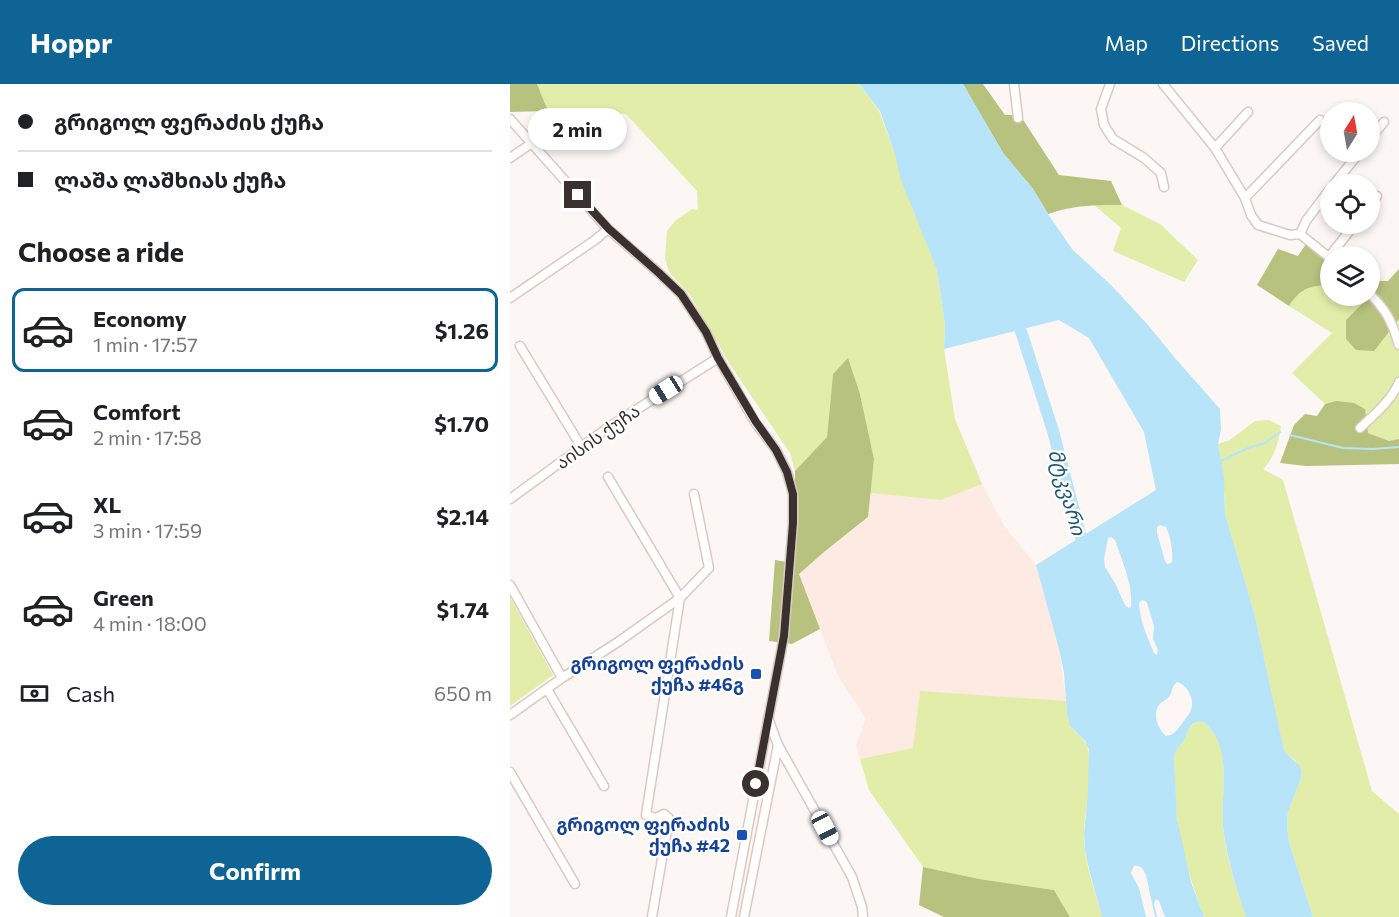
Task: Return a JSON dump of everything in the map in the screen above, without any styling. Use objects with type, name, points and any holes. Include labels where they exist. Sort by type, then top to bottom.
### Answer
[{"type":"street","points":[[1014,84],[1018,118]]},
{"type":"street","points":[[1110,84],[1101,109],[1104,125],[1113,139],[1144,158],[1161,173],[1164,187]]},
{"type":"street","points":[[1163,84],[1215,148],[1245,198],[1251,215],[1258,225],[1290,236],[1300,234],[1320,249]]},
{"type":"street","points":[[1215,148],[1248,112]]},
{"type":"street","points":[[510,119],[609,229],[681,294],[706,332],[718,358],[756,422],[776,450],[787,472],[793,494],[793,523],[784,636],[731,917]]},
{"type":"street","points":[[1245,198],[1320,120]]},
{"type":"street","points":[[1380,127],[1384,122]]},
{"type":"street","points":[[510,158],[532,143]]},
{"type":"street","points":[[1342,174],[1352,162]]},
{"type":"street","points":[[1300,234],[1306,220],[1320,202]]},
{"type":"street","points":[[510,298],[609,229]]},
{"type":"street","points":[[1338,246],[1347,234]]},
{"type":"street","points":[[1380,304],[1392,322],[1399,345]]},
{"type":"street","points":[[520,346],[582,448]]},
{"type":"street","name":"აისის ქუჩა","points":[[510,498],[639,408],[718,358]]},
{"type":"street","points":[[1360,428],[1377,412],[1399,382]]},
{"type":"street","points":[[608,477],[680,598],[646,815],[656,818],[664,814],[669,818],[652,917]]},
{"type":"street","points":[[510,715],[680,598],[709,568],[694,494]]},
{"type":"street","points":[[510,585],[562,678]]},
{"type":"street","points":[[548,689],[604,786]]},
{"type":"street","points":[[768,718],[778,746],[852,877],[863,917]]},
{"type":"street","points":[[744,917],[778,746]]},
{"type":"street","points":[[510,772],[575,885]]},
{"type":"shaded area","points":[[982,484],[1005,527],[1036,565],[1060,653],[1066,701],[920,692],[913,748],[860,759],[856,745],[866,719],[837,674],[799,574],[868,518],[870,493],[941,500]]},
{"type":"green space","points":[[510,84],[537,84],[548,111],[510,112]]},
{"type":"green space","points":[[537,84],[859,84],[879,111],[902,180],[937,270],[945,325],[944,349],[955,419],[982,484],[941,500],[870,493],[874,459],[860,394],[848,359],[833,374],[827,437],[795,471],[790,453],[729,363],[690,295],[669,272],[665,259],[667,231],[676,220],[692,209],[698,210],[697,191],[626,114],[548,111]]},
{"type":"green space","points":[[963,84],[983,84],[1005,115],[1020,115],[1059,175],[1111,181],[1122,205],[1084,206],[1048,214],[1033,189],[1003,153]]},
{"type":"green space","points":[[1094,205],[1122,205],[1160,224],[1198,260],[1184,282],[1113,251],[1121,228]]},
{"type":"green space","points":[[1306,244],[1320,254],[1320,286],[1306,289],[1289,306],[1257,285],[1278,249],[1298,256]]},
{"type":"green space","points":[[1399,269],[1399,319],[1374,351],[1356,350],[1346,339],[1346,320],[1360,306],[1380,306],[1380,281],[1388,281]]},
{"type":"green space","points":[[1314,285],[1320,285],[1320,306],[1361,306],[1357,310],[1374,350],[1399,319],[1399,439],[1389,441],[1368,433],[1336,401],[1325,404],[1292,373],[1332,333],[1289,306],[1297,295]]},
{"type":"green space","points":[[848,358],[860,394],[874,459],[868,517],[799,574],[820,629],[792,644],[769,641],[775,560],[794,563],[795,471],[827,437],[833,374]]},
{"type":"green space","points":[[1336,401],[1354,403],[1365,409],[1368,433],[1389,441],[1399,439],[1399,464],[1306,466],[1280,463],[1294,425],[1305,414],[1317,416],[1325,404]]},
{"type":"green space","points":[[1269,420],[1281,426],[1275,449],[1263,469],[1283,480],[1372,791],[1399,814],[1399,917],[1313,917],[1289,842],[1288,812],[1302,772],[1295,760],[1284,750],[1254,612],[1225,514],[1218,444],[1230,440],[1255,421]]},
{"type":"green space","points":[[510,597],[553,675],[510,706]]},
{"type":"green space","points":[[920,691],[1066,701],[1070,725],[1086,743],[1090,758],[1084,843],[1087,864],[1102,917],[1070,917],[1054,890],[979,879],[923,867],[869,790],[860,759],[913,748]]},
{"type":"green space","points":[[1199,721],[1204,722],[1219,744],[1224,771],[1224,839],[1246,917],[1204,917],[1184,855],[1177,817],[1174,757],[1191,727]]},
{"type":"green space","points":[[923,867],[979,879],[1054,890],[1070,917],[944,917],[919,905]]},
{"type":"water","points":[[859,84],[963,84],[1003,153],[1033,189],[1072,249],[1112,286],[1220,409],[1221,430],[1218,444],[1224,477],[1225,514],[1254,612],[1284,750],[1299,765],[1302,772],[1288,812],[1287,826],[1289,842],[1313,917],[1246,917],[1232,873],[1223,827],[1224,772],[1219,745],[1204,722],[1195,722],[1174,757],[1177,819],[1191,882],[1204,917],[1165,917],[1156,899],[1154,903],[1157,917],[1155,917],[1146,875],[1142,868],[1134,866],[1131,873],[1139,888],[1146,917],[1102,917],[1085,851],[1089,750],[1085,741],[1070,726],[1060,653],[1036,565],[1156,490],[1144,432],[1089,338],[1059,320],[944,349],[945,325],[937,270],[901,180],[895,154],[880,111]],"holes":[[[1160,525],[1166,527],[1169,536],[1172,558],[1169,564],[1165,561],[1157,527]],[[1108,538],[1115,540],[1126,573],[1131,598],[1129,608],[1125,605],[1105,567],[1104,559]],[[1142,600],[1147,603],[1154,626],[1153,639],[1158,650],[1157,655],[1154,653],[1144,628],[1139,603]],[[1177,682],[1182,684],[1191,696],[1192,705],[1190,713],[1178,729],[1166,736],[1158,725],[1156,713],[1159,705],[1169,697]]]},
{"type":"waterway","name":"მტკვარი","points":[[1015,317],[1053,431],[1085,553]]},
{"type":"waterway","points":[[1221,461],[1248,448],[1265,443],[1280,432]]},
{"type":"waterway","points":[[1290,435],[1343,448],[1399,447]]},
{"type":"place","name":"გრიგოლ ფერაძის ქუჩა #46გ","points":[[756,674]]},
{"type":"place","name":"გრიგოლ ფერაძის ქუჩა #42","points":[[742,835]]},
{"type":"route","points":[[578,195],[609,229],[681,294],[706,332],[718,358],[756,422],[776,450],[787,472],[793,494],[793,523],[784,636],[756,784]]}]
